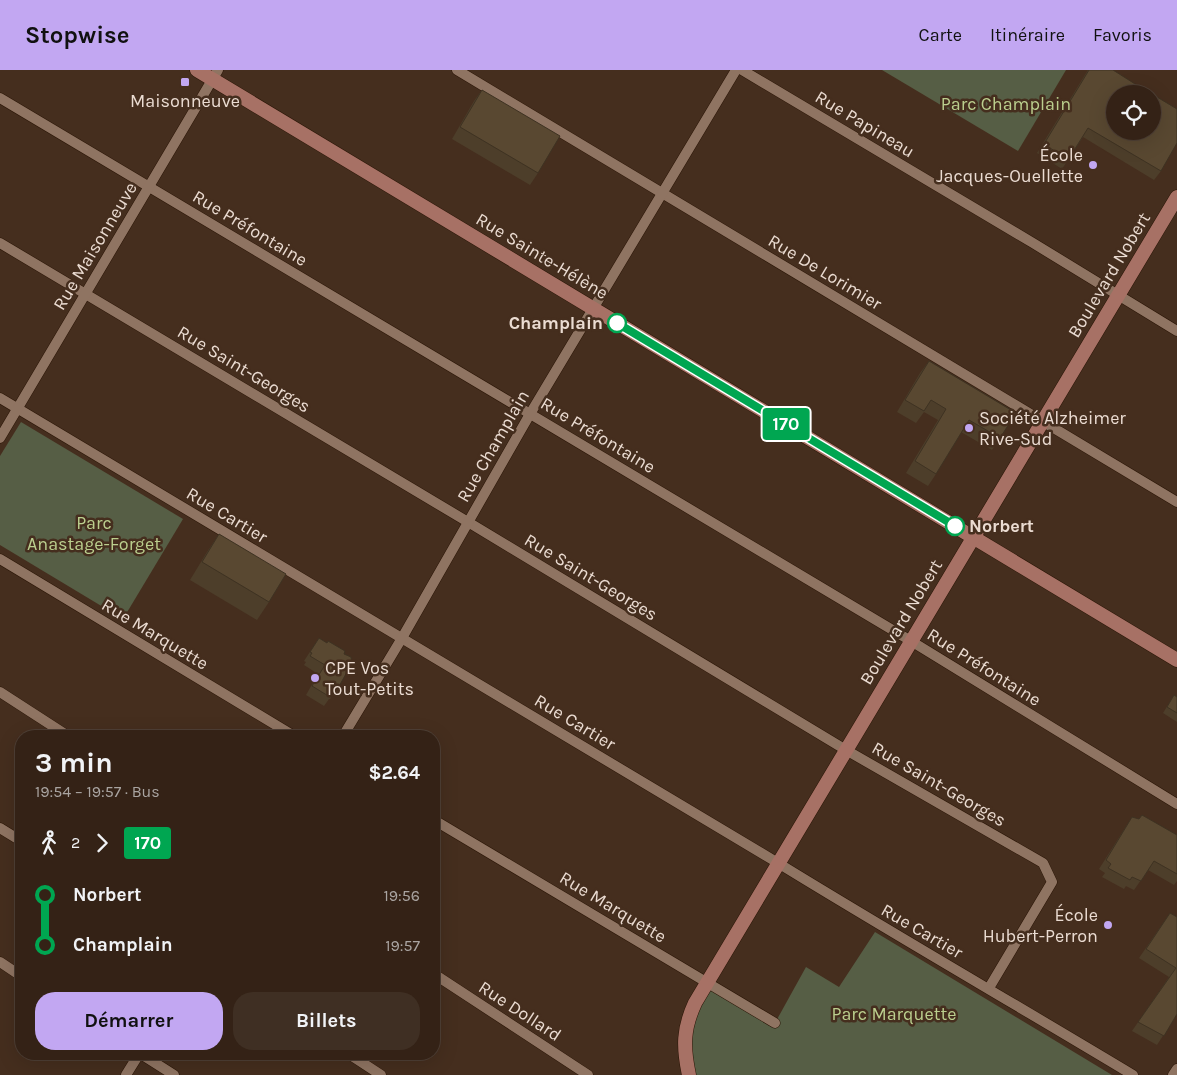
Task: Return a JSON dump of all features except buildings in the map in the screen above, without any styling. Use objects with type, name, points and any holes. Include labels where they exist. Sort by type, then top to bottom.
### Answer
[{"type":"street","name":"Rue Sainte-Hélène","points":[[196,70],[215,75],[593,309],[1177,660]]},
{"type":"street","name":"Rue De Lorimier","points":[[457,70],[1177,502]]},
{"type":"street","name":"Rue Champlain","points":[[347,730],[402,638],[530,414],[736,70]]},
{"type":"street","name":"Rue Papineau","points":[[742,70],[1177,331]]},
{"type":"street","name":"Rue Maisonneuve","points":[[0,438],[215,75]]},
{"type":"street","name":"Rue Préfontaine","points":[[0,98],[911,641],[1177,804]]},
{"type":"street","name":"Boulevard Nobert","points":[[690,1075],[684,1038],[687,1020],[707,981],[1177,197]]},
{"type":"street","name":"Rue Saint-Georges","points":[[0,243],[846,750],[1043,863],[1052,882],[989,988]]},
{"type":"street","name":"Rue Cartier","points":[[0,398],[1133,1075]]},
{"type":"street","name":"Rue Marquette","points":[[0,559],[284,730]]},
{"type":"street","points":[[0,692],[59,730]]},
{"type":"street","name":"Rue Marquette","points":[[440,824],[775,1023]]},
{"type":"street","points":[[0,828],[15,838]]},
{"type":"street","points":[[0,962],[15,972]]},
{"type":"street","name":"Rue Dollard","points":[[440,978],[588,1075]]},
{"type":"street","points":[[126,1075],[136,1060]]},
{"type":"street","points":[[150,1060],[174,1075]]},
{"type":"street","points":[[358,1060],[381,1075]]},
{"type":"street","points":[[1173,1075],[1177,1068]]},
{"type":"green space","name":"Parc Champlain","points":[[882,70],[1066,70],[1018,151]]},
{"type":"green space","name":"Parc Anastage-Forget","points":[[21,422],[183,519],[123,619],[0,545],[0,456]]},
{"type":"green space","name":"Parc Marquette","points":[[875,932],[1112,1075],[695,1075],[689,1047],[695,1003],[707,981],[775,1023],[806,967],[839,987]]},
{"type":"bus line","name":"170","points":[[617,323],[955,526]]},
{"type":"place","name":"Maisonneuve","points":[[185,82]]},
{"type":"place","name":"École Jacques-Ouellette","points":[[1093,165]]},
{"type":"place","name":"Champlain","points":[[617,323]]},
{"type":"place","name":"Société Alzheimer Rive-Sud","points":[[969,428]]},
{"type":"place","name":"Norbert","points":[[955,526]]},
{"type":"place","name":"CPE Vos Tout-Petits","points":[[315,678]]},
{"type":"place","name":"École Hubert-Perron","points":[[1108,925]]}]
